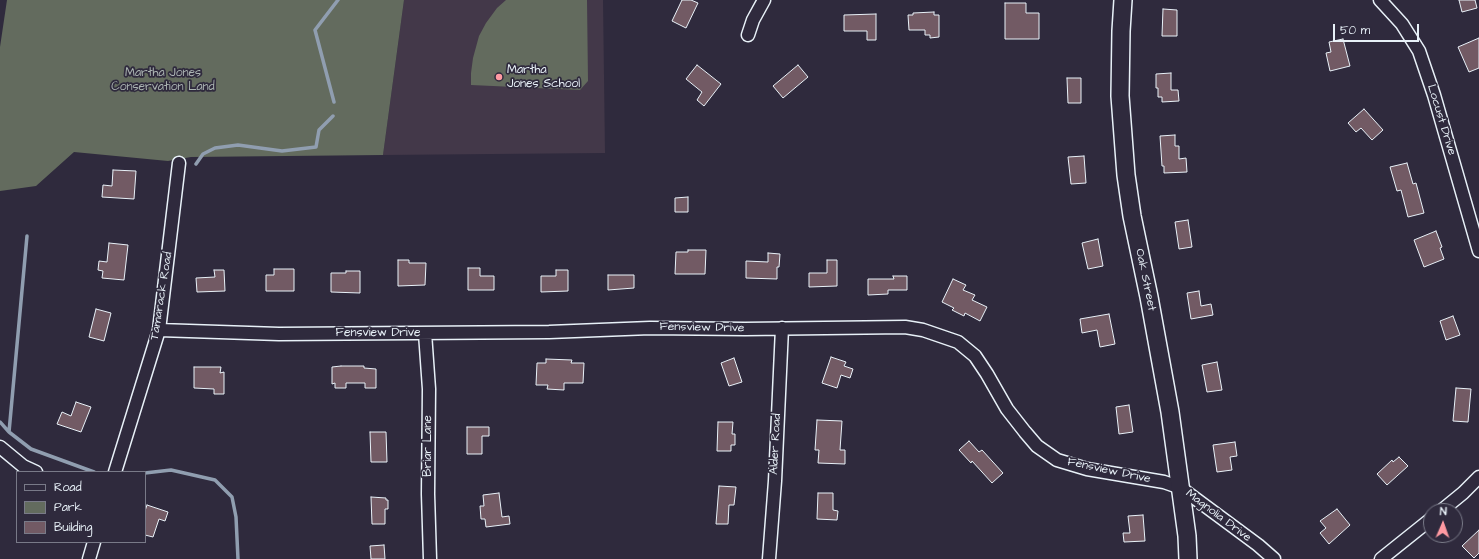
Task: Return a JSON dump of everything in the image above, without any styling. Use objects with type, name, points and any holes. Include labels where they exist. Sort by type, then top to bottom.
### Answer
[{"type":"street","points":[[748,35],[753,20],[764,0]]},
{"type":"street","name":"Oak Street","points":[[1123,0],[1120,96],[1126,176],[1132,216],[1149,296],[1170,412],[1187,536],[1188,559]]},
{"type":"street","name":"Locust Drive","points":[[1380,0],[1402,24],[1418,51],[1434,95],[1479,251]]},
{"type":"street","name":"Tamarack Road","points":[[115,471],[159,330],[179,163]]},
{"type":"street","name":"Fensview Drive","points":[[159,330],[279,334],[549,332],[650,328],[905,327],[923,330],[958,342],[975,356],[1007,409],[1037,446],[1056,460],[1087,469],[1164,482],[1181,488]]},
{"type":"street","name":"Alder Road","points":[[769,559],[775,481],[782,328]]},
{"type":"street","name":"Briar Lane","points":[[425,333],[429,389],[428,494],[430,559]]},
{"type":"street","points":[[0,447],[23,466],[34,471]]},
{"type":"street","points":[[1451,503],[1479,477]]},
{"type":"street","name":"Magnolia Drive","points":[[1181,488],[1258,545],[1274,559]]},
{"type":"street","points":[[1381,559],[1423,525]]},
{"type":"street","points":[[89,559],[94,543]]},
{"type":"shaded area","name":"Martha Jones School","points":[[404,0],[603,0],[605,153],[383,155]]},
{"type":"green space","name":"Martha Jones Conservation Land","points":[[7,0],[404,0],[383,155],[191,157],[168,161],[74,152],[36,186],[0,191],[0,47]]},
{"type":"green space","points":[[506,0],[587,0],[588,81],[580,90],[471,85],[473,58],[479,36],[497,8]]},
{"type":"building","points":[[682,0],[691,0],[698,3],[686,28],[672,21]]},
{"type":"building","points":[[1459,0],[1475,0],[1477,8],[1462,12]]},
{"type":"building","points":[[1005,3],[1026,3],[1026,13],[1039,13],[1039,39],[1005,39]]},
{"type":"building","points":[[1163,9],[1177,10],[1177,36],[1162,36]]},
{"type":"building","points":[[934,12],[934,15],[939,15],[939,37],[930,38],[930,35],[925,35],[925,30],[909,30],[908,15],[913,15],[913,13]]},
{"type":"building","points":[[876,14],[876,40],[867,40],[867,31],[844,31],[844,15]]},
{"type":"building","points":[[1479,38],[1479,68],[1469,72],[1458,47]]},
{"type":"building","points":[[1343,39],[1350,66],[1330,71],[1326,53],[1331,52],[1329,42]]},
{"type":"building","points":[[697,65],[721,84],[704,106],[697,100],[702,92],[686,79]]},
{"type":"building","points":[[798,65],[808,77],[783,98],[773,86]]},
{"type":"building","points":[[1171,73],[1171,90],[1178,90],[1179,101],[1162,102],[1162,97],[1158,97],[1158,88],[1156,88],[1156,74]]},
{"type":"building","points":[[1067,78],[1081,78],[1081,103],[1068,103]]},
{"type":"building","points":[[1364,109],[1383,130],[1372,140],[1361,128],[1356,132],[1348,123]]},
{"type":"building","points":[[1175,135],[1175,146],[1179,146],[1179,159],[1186,158],[1187,172],[1164,173],[1164,166],[1162,166],[1160,136]]},
{"type":"building","points":[[1084,156],[1086,183],[1071,184],[1068,157]]},
{"type":"building","points":[[1407,163],[1413,184],[1416,183],[1424,213],[1408,217],[1401,190],[1397,191],[1390,167]]},
{"type":"building","points":[[113,170],[136,171],[134,199],[102,197],[103,185],[112,186]]},
{"type":"building","points":[[688,197],[688,212],[675,212],[675,198]]},
{"type":"building","points":[[1188,220],[1192,247],[1179,249],[1175,222]]},
{"type":"building","points":[[1436,231],[1442,247],[1440,248],[1444,259],[1424,267],[1414,240]]},
{"type":"building","points":[[1098,239],[1103,266],[1088,269],[1082,243]]},
{"type":"building","points":[[109,243],[128,245],[124,280],[102,278],[103,271],[98,270],[99,261],[107,262]]},
{"type":"building","points":[[688,250],[706,250],[705,274],[675,274],[676,252],[688,252]]},
{"type":"building","points":[[768,253],[780,254],[779,267],[777,267],[777,279],[746,278],[746,261],[768,262]]},
{"type":"building","points":[[398,260],[409,260],[409,263],[426,263],[425,285],[398,286]]},
{"type":"building","points":[[827,260],[837,260],[837,286],[809,287],[809,273],[827,273]]},
{"type":"building","points":[[468,268],[480,268],[480,276],[494,276],[494,290],[468,290]]},
{"type":"building","points":[[274,269],[294,269],[294,291],[266,291],[266,275],[274,275]]},
{"type":"building","points":[[214,270],[224,270],[225,291],[197,292],[196,278],[215,277]]},
{"type":"building","points":[[556,270],[568,270],[568,291],[541,292],[541,276],[556,276]]},
{"type":"building","points":[[346,271],[360,271],[360,293],[331,292],[331,273],[346,273]]},
{"type":"building","points":[[608,275],[634,275],[634,288],[608,290]]},
{"type":"building","points":[[893,276],[907,276],[907,290],[888,290],[888,294],[868,295],[868,279],[894,279]]},
{"type":"building","points":[[953,279],[966,285],[963,290],[975,295],[972,300],[987,307],[980,321],[965,313],[964,316],[952,310],[954,308],[942,302]]},
{"type":"building","points":[[1199,291],[1201,306],[1211,304],[1213,315],[1191,319],[1187,293]]},
{"type":"building","points":[[96,309],[111,313],[104,341],[89,337]]},
{"type":"building","points":[[1109,314],[1115,344],[1100,347],[1097,330],[1082,333],[1080,319]]},
{"type":"building","points":[[1453,316],[1460,335],[1446,340],[1440,321]]},
{"type":"building","points":[[831,357],[846,362],[844,366],[853,369],[850,378],[841,375],[837,388],[822,383]]},
{"type":"building","points":[[734,358],[742,382],[729,386],[721,363]]},
{"type":"building","points":[[546,359],[572,360],[571,363],[584,363],[583,383],[564,383],[564,390],[547,389],[548,385],[536,385],[537,363],[546,363]]},
{"type":"building","points":[[1217,362],[1222,390],[1207,392],[1202,365]]},
{"type":"building","points":[[364,366],[364,368],[376,369],[376,388],[365,388],[365,383],[346,383],[346,388],[335,388],[335,383],[332,384],[332,367]]},
{"type":"building","points":[[194,367],[221,367],[220,373],[224,372],[224,394],[214,394],[214,389],[194,388]]},
{"type":"building","points":[[1456,388],[1471,389],[1468,422],[1453,421]]},
{"type":"building","points":[[76,402],[91,407],[81,432],[57,424],[62,412],[71,416]]},
{"type":"building","points":[[1129,405],[1133,432],[1119,434],[1116,407]]},
{"type":"building","points":[[817,420],[842,421],[840,450],[845,450],[845,464],[818,463],[819,450],[815,450]]},
{"type":"building","points":[[718,422],[733,422],[732,434],[735,434],[735,445],[731,445],[731,451],[717,451]]},
{"type":"building","points":[[467,427],[489,427],[489,436],[482,436],[482,454],[467,454]]},
{"type":"building","points":[[370,432],[386,432],[387,462],[371,462]]},
{"type":"building","points":[[969,441],[979,452],[982,450],[1003,473],[992,483],[972,461],[971,463],[959,450]]},
{"type":"building","points":[[1235,442],[1237,456],[1230,457],[1232,470],[1217,472],[1213,445]]},
{"type":"building","points":[[1399,457],[1408,466],[1387,485],[1377,474],[1392,460],[1393,462]]},
{"type":"building","points":[[719,486],[736,487],[734,505],[729,505],[728,524],[716,524]]},
{"type":"building","points":[[499,493],[502,517],[509,516],[510,524],[486,527],[485,519],[481,519],[480,506],[484,506],[483,495]]},
{"type":"building","points":[[818,493],[833,493],[833,510],[838,511],[837,520],[817,519]]},
{"type":"building","points":[[371,497],[386,498],[386,500],[388,500],[388,509],[385,509],[385,524],[372,524]]},
{"type":"building","points":[[147,505],[168,512],[165,521],[159,519],[153,537],[146,535]]},
{"type":"building","points":[[1337,509],[1350,525],[1329,544],[1320,533],[1326,528],[1320,521]]},
{"type":"building","points":[[1143,515],[1145,541],[1124,542],[1123,533],[1130,533],[1128,516]]},
{"type":"building","points":[[1479,530],[1479,553],[1474,558],[1462,546]]},
{"type":"building","points":[[384,545],[385,559],[371,559],[370,546]]},
{"type":"waterway","points":[[334,102],[315,30],[338,0]]},
{"type":"waterway","points":[[196,164],[203,154],[215,148],[238,145],[282,151],[316,147],[319,130],[333,116]]},
{"type":"waterway","points":[[9,432],[27,236]]},
{"type":"waterway","points":[[0,422],[9,432],[31,449],[91,471]]},
{"type":"waterway","points":[[146,473],[171,470],[215,480],[232,497],[236,517],[238,559]]},
{"type":"place","name":"Martha Jones School","points":[[499,77]]}]
